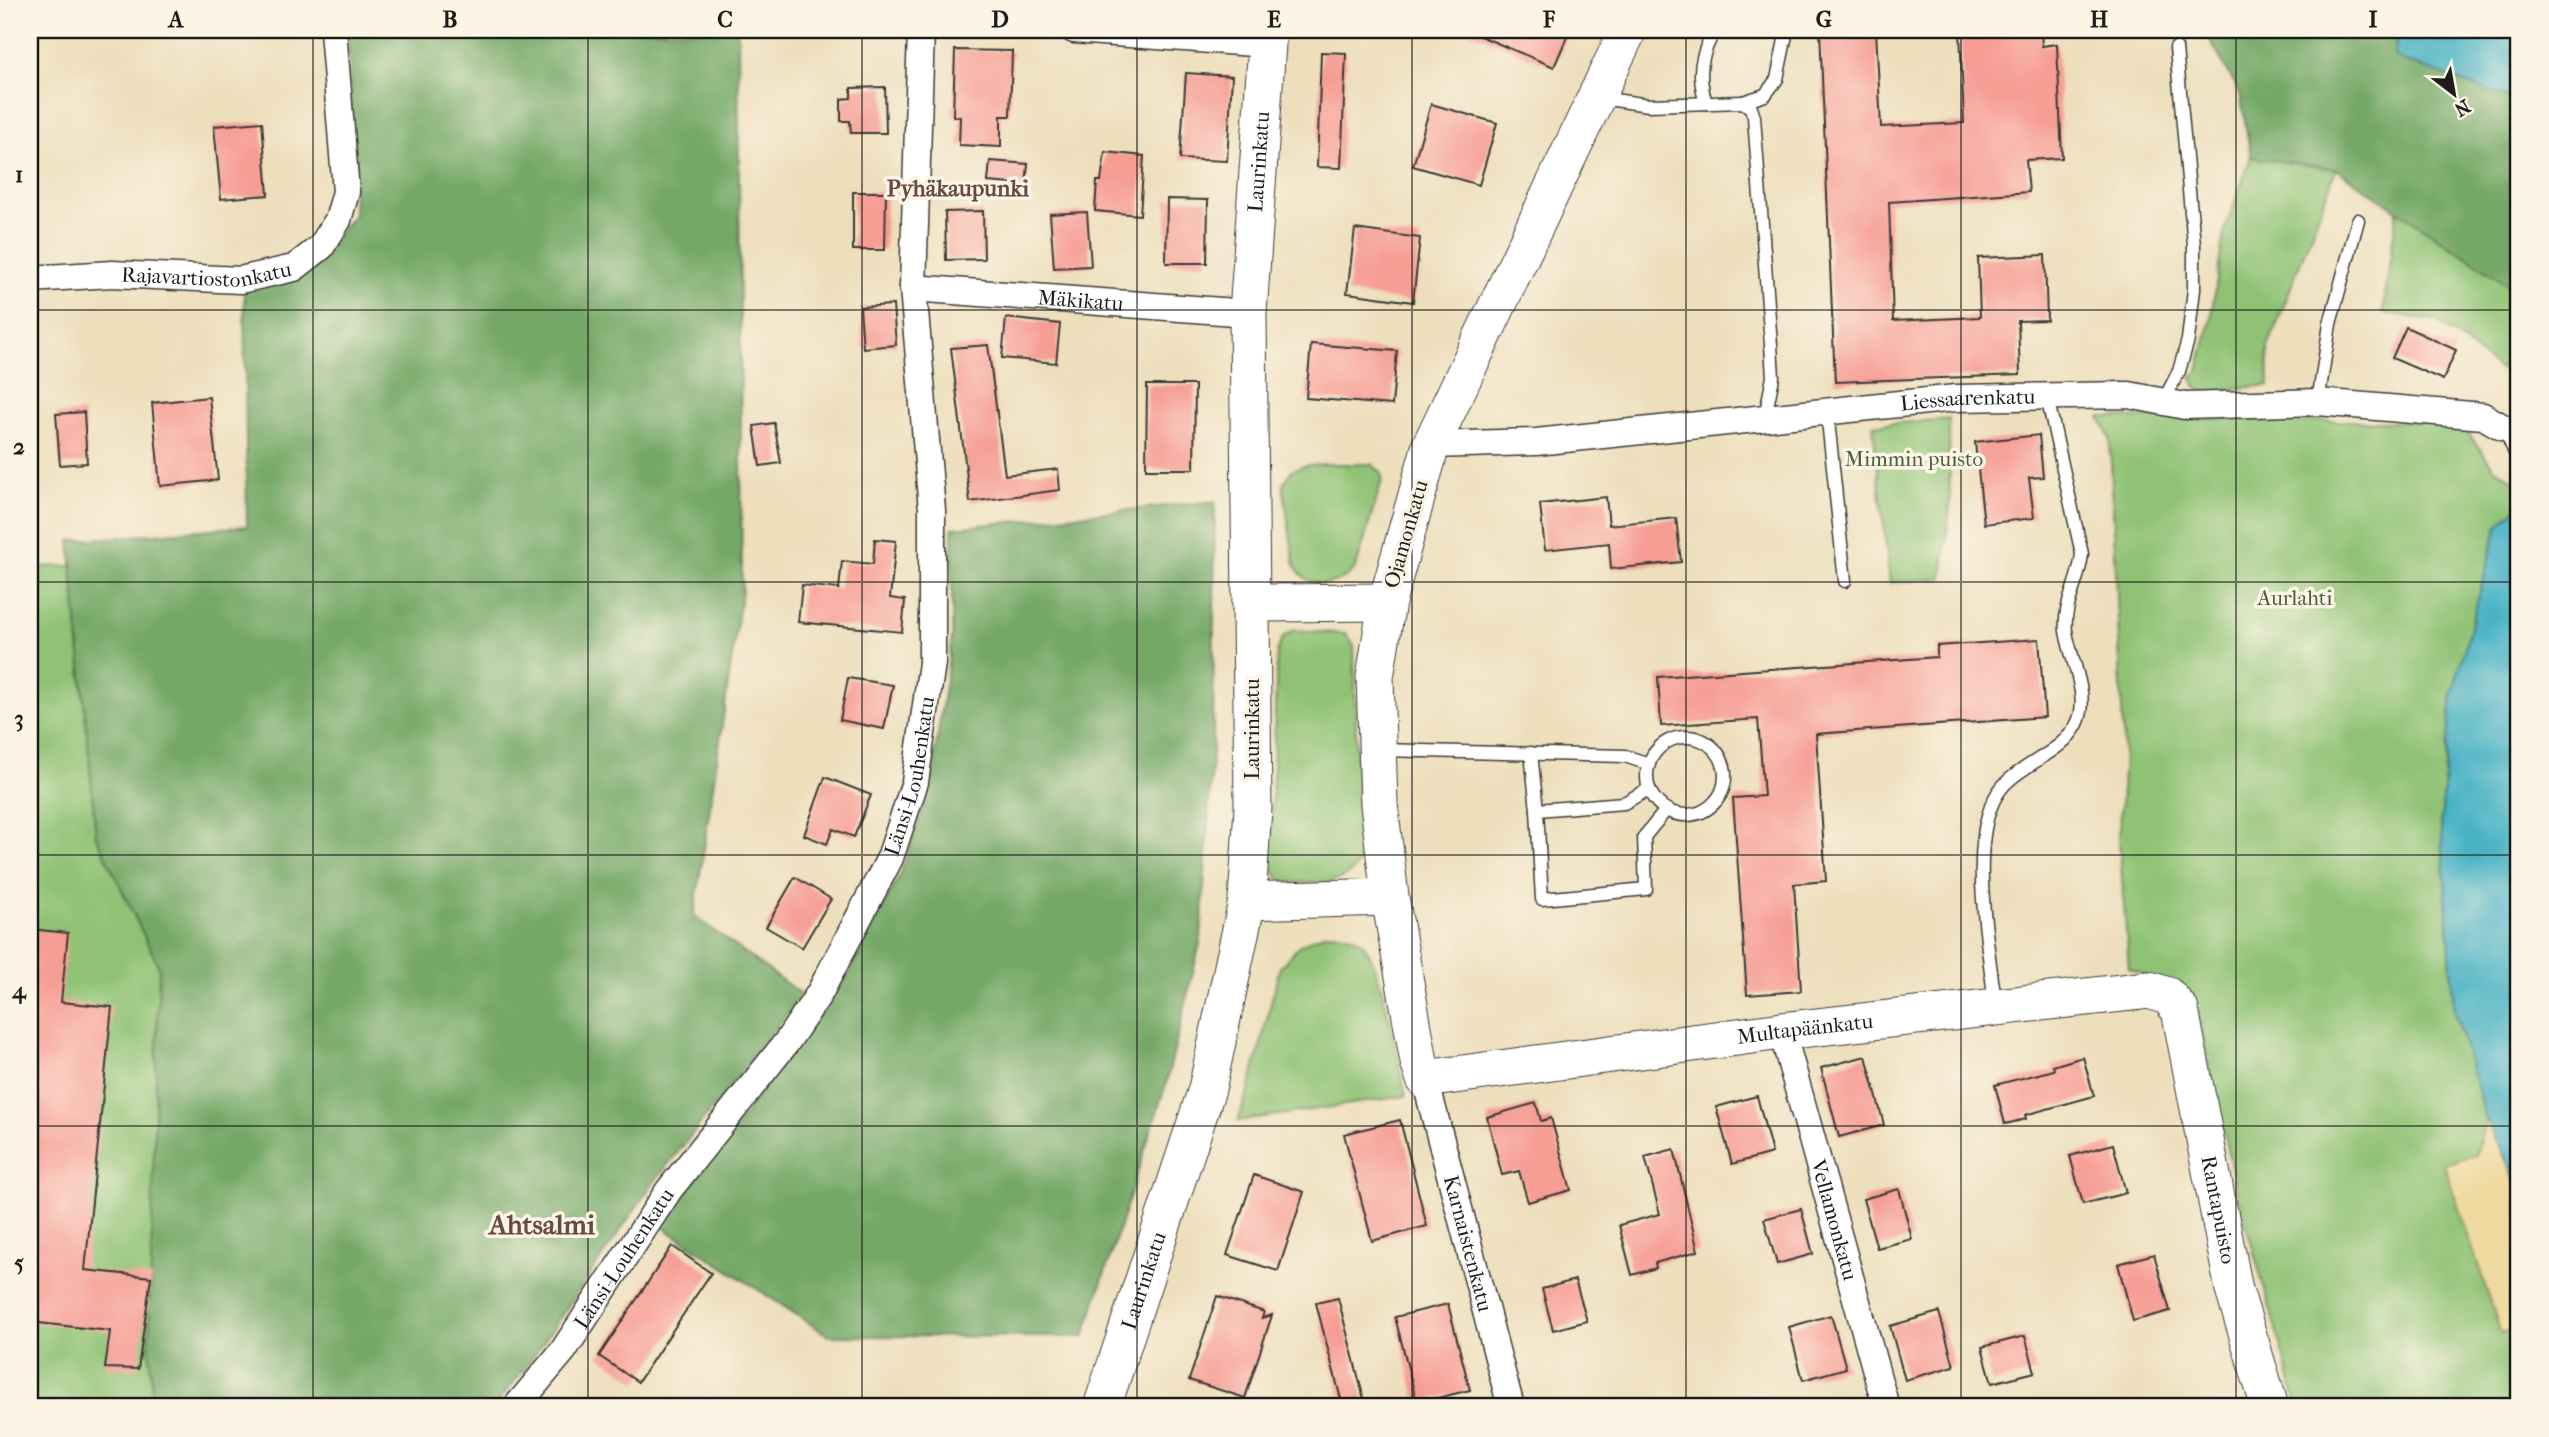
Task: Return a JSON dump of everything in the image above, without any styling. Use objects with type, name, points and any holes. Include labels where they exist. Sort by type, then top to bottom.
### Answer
[{"type":"street","name":"Rajavartiostonkatu","points":[[30,279],[112,274],[240,279],[294,268],[321,247],[338,220],[346,192],[333,30]]},
{"type":"street","name":"Länsi-Louhenkatu","points":[[516,1407],[563,1351],[669,1190],[806,1014],[860,920],[890,858],[915,782],[932,663],[932,510],[912,288],[921,30]]},
{"type":"street","points":[[1074,30],[1267,37]]},
{"type":"street","name":"Ojamonkatu","points":[[1425,1079],[1390,897],[1376,751],[1375,677],[1387,602],[1431,445],[1628,30]]},
{"type":"street","name":"Laurinkatu","points":[[1111,1404],[1207,1089],[1247,901],[1252,808],[1248,313],[1267,37]]},
{"type":"street","name":"Mäkikatu","points":[[912,288],[1248,313]]},
{"type":"street","name":"Liessaarenkatu","points":[[1431,445],[1536,442],[1956,398],[2129,395],[2185,405],[2318,402],[2483,416],[2512,422]]},
{"type":"street","points":[[1251,603],[1387,602]]},
{"type":"street","points":[[1247,901],[1390,897]]},
{"type":"street","name":"Multapäänkatu","points":[[1425,1079],[1782,1031],[2149,990],[2168,996],[2180,1010]]},
{"type":"street","name":"Rantapuisto","points":[[2180,1010],[2234,1290],[2270,1407]]},
{"type":"street","name":"Vellamonkatu","points":[[1782,1031],[1886,1407]]},
{"type":"street","name":"Karnaistenkatu","points":[[1425,1079],[1511,1407]]},
{"type":"lane","points":[[1706,103],[1699,81],[1700,66],[1715,30]]},
{"type":"lane","points":[[1597,98],[1649,104],[1706,103],[1742,102],[1765,95],[1777,79],[1787,30]]},
{"type":"lane","points":[[2163,402],[2179,371],[2188,340],[2194,289],[2194,245],[2176,48]]},
{"type":"lane","points":[[1742,102],[1751,108],[1754,117],[1769,312],[1773,377],[1765,417]]},
{"type":"lane","points":[[2318,402],[2330,324],[2358,220]]},
{"type":"lane","points":[[1995,1007],[1983,886],[1982,841],[1987,812],[2001,788],[2021,768],[2063,742],[2077,725],[2083,707],[2066,629],[2067,610],[2081,573],[2082,554],[2047,397]]},
{"type":"lane","points":[[1826,411],[1845,581]]},
{"type":"lane","points":[[2512,422],[2519,462]]},
{"type":"lane","points":[[1689,738],[1712,747],[1724,769],[1721,793],[1703,811],[1691,815],[1666,810],[1649,789],[1649,764],[1665,744],[1689,738]]},
{"type":"lane","points":[[1376,751],[1625,756],[1649,764]]},
{"type":"lane","points":[[1531,753],[1542,899],[1646,889],[1644,838],[1666,810]]},
{"type":"lane","points":[[1536,810],[1624,803],[1649,789]]},
{"type":"green space","points":[[348,30],[738,30],[742,589],[694,916],[802,995],[651,1186],[524,1370],[494,1407],[153,1407],[149,1341],[159,967],[96,836],[70,541],[247,526],[244,291],[303,276],[354,215]]},
{"type":"green space","points":[[2204,30],[2398,30],[2395,43],[2406,61],[2519,102],[2519,292],[2336,169],[2251,157],[2240,93]]},
{"type":"green space","points":[[2251,157],[2336,169],[2268,347],[2269,385],[2202,392],[2196,387],[2191,376],[2198,372],[2211,319],[2224,233]]},
{"type":"green space","points":[[2397,210],[2519,292],[2519,343],[2500,370],[2437,321],[2383,313]]},
{"type":"green space","name":"Aurlahti","points":[[2100,417],[2461,423],[2495,469],[2519,483],[2519,506],[2498,525],[2452,696],[2441,822],[2454,1010],[2486,1118],[2476,1155],[2444,1164],[2502,1333],[2519,1328],[2519,1407],[2298,1407],[2236,1189],[2197,1011],[2160,981],[2129,969],[2119,840],[2124,754],[2110,439]]},
{"type":"green space","name":"Mimmin puisto","points":[[1949,419],[1950,505],[1942,578],[1890,583],[1873,425]]},
{"type":"green space","points":[[1371,464],[1381,472],[1382,480],[1356,567],[1342,579],[1333,582],[1316,583],[1308,580],[1295,566],[1283,485],[1286,479],[1293,470],[1308,465]]},
{"type":"green space","points":[[1215,501],[1213,737],[1201,939],[1166,1084],[1084,1337],[829,1336],[661,1226],[849,974],[901,872],[930,788],[952,637],[952,528]]},
{"type":"green space","points":[[72,566],[96,836],[159,967],[149,1341],[153,1407],[30,1407],[30,567]]},
{"type":"green space","points":[[1294,630],[1346,634],[1354,646],[1359,862],[1352,871],[1335,881],[1282,882],[1270,867],[1277,651],[1283,637]]},
{"type":"green space","points":[[1326,933],[1354,937],[1369,954],[1382,992],[1406,1096],[1238,1121],[1251,1083],[1280,967],[1300,945]]},
{"type":"sand","points":[[2486,1118],[2519,1186],[2519,1328],[2501,1333],[2444,1164],[2476,1155]]},
{"type":"water","points":[[2398,30],[2519,30],[2519,102],[2394,57]]},
{"type":"water","points":[[2519,506],[2519,1186],[2486,1118],[2454,1010],[2441,822],[2452,696],[2498,525]]},
{"type":"building","points":[[1466,30],[1570,30],[1554,67]]},
{"type":"building","points":[[1820,30],[1876,30],[1881,127],[1964,123],[1960,30],[2041,30],[2042,46],[2057,44],[2062,158],[2026,160],[2029,192],[1889,202],[1893,321],[1980,317],[1978,258],[2045,255],[2047,320],[2018,321],[2020,375],[1835,382]]},
{"type":"building","points":[[955,50],[1012,51],[1010,116],[1001,116],[1001,147],[959,145],[960,117],[953,116]]},
{"type":"building","points":[[1321,52],[1346,53],[1341,168],[1317,167]]},
{"type":"building","points":[[1186,73],[1232,76],[1227,161],[1180,159]]},
{"type":"building","points":[[885,87],[886,133],[851,133],[850,121],[841,121],[841,99],[851,98],[851,88]]},
{"type":"building","points":[[1431,104],[1497,123],[1479,185],[1413,166]]},
{"type":"building","points":[[262,122],[268,195],[221,199],[214,126]]},
{"type":"building","points":[[1105,152],[1144,156],[1140,215],[1095,211],[1097,181],[1101,181]]},
{"type":"building","points":[[990,161],[1028,164],[1026,185],[988,182]]},
{"type":"building","points":[[853,192],[886,192],[885,250],[853,250]]},
{"type":"building","points":[[1167,199],[1208,200],[1207,263],[1166,263]]},
{"type":"building","points":[[983,211],[984,259],[946,260],[945,212]]},
{"type":"building","points":[[1087,212],[1091,266],[1054,268],[1050,214]]},
{"type":"building","points":[[1355,229],[1420,238],[1413,302],[1347,293]]},
{"type":"building","points":[[893,305],[896,345],[863,348],[860,307]]},
{"type":"building","points":[[1006,318],[1060,324],[1056,363],[1002,358]]},
{"type":"building","points":[[2406,327],[2456,350],[2443,380],[2392,358]]},
{"type":"building","points":[[1311,344],[1397,351],[1392,405],[1306,398]]},
{"type":"building","points":[[988,345],[1005,475],[1058,469],[1060,490],[970,502],[951,348]]},
{"type":"building","points":[[1147,385],[1195,385],[1194,469],[1146,469]]},
{"type":"building","points":[[209,397],[218,480],[160,486],[152,403]]},
{"type":"building","points":[[84,412],[87,463],[60,465],[56,414]]},
{"type":"building","points":[[774,423],[781,463],[760,466],[754,426]]},
{"type":"building","points":[[2039,435],[2043,477],[2029,478],[2034,518],[1984,524],[1975,442]]},
{"type":"building","points":[[1606,497],[1609,525],[1676,518],[1681,562],[1611,569],[1609,543],[1545,550],[1540,504]]},
{"type":"building","points":[[875,539],[896,541],[890,598],[905,600],[902,632],[798,622],[802,585],[839,589],[842,561],[873,564]]},
{"type":"building","points":[[2039,639],[2045,717],[1816,734],[1826,881],[1794,884],[1801,991],[1747,995],[1733,798],[1764,796],[1758,719],[1661,726],[1658,677],[1937,657],[1937,646]]},
{"type":"building","points":[[848,678],[893,685],[884,729],[840,720]]},
{"type":"building","points":[[825,777],[871,795],[854,837],[833,829],[827,844],[804,835]]},
{"type":"building","points":[[795,877],[831,899],[802,948],[766,927]]},
{"type":"building","points":[[30,929],[68,933],[61,1002],[112,1007],[85,1270],[151,1277],[138,1369],[105,1368],[110,1331],[30,1322]]},
{"type":"building","points":[[1866,1056],[1884,1125],[1839,1137],[1821,1068]]},
{"type":"building","points":[[2083,1057],[2094,1096],[2025,1115],[2026,1119],[2005,1124],[1995,1085],[2054,1070],[2053,1066]]},
{"type":"building","points":[[1757,1096],[1772,1153],[1732,1164],[1716,1107]]},
{"type":"building","points":[[1536,1103],[1541,1121],[1551,1118],[1571,1190],[1528,1202],[1519,1171],[1502,1175],[1487,1117]]},
{"type":"building","points":[[1400,1120],[1427,1226],[1372,1241],[1344,1134]]},
{"type":"building","points":[[2113,1144],[2126,1193],[2083,1204],[2070,1156]]},
{"type":"building","points":[[1674,1149],[1698,1251],[1655,1263],[1656,1268],[1632,1275],[1619,1225],[1660,1214],[1645,1157]]},
{"type":"building","points":[[1254,1175],[1304,1192],[1278,1271],[1227,1255]]},
{"type":"building","points":[[1899,1189],[1912,1239],[1877,1248],[1863,1199]]},
{"type":"building","points":[[1801,1209],[1813,1254],[1777,1264],[1764,1219]]},
{"type":"building","points":[[672,1246],[711,1273],[638,1382],[599,1356]]},
{"type":"building","points":[[2154,1254],[2170,1311],[2133,1321],[2118,1264]]},
{"type":"building","points":[[1575,1280],[1587,1321],[1553,1330],[1542,1289]]},
{"type":"building","points":[[1217,1296],[1264,1312],[1262,1318],[1272,1315],[1245,1398],[1189,1380]]},
{"type":"building","points":[[1338,1298],[1366,1407],[1343,1407],[1316,1303]]},
{"type":"building","points":[[1448,1304],[1470,1390],[1417,1403],[1395,1317]]},
{"type":"building","points":[[1939,1312],[1954,1366],[1905,1380],[1890,1326]]},
{"type":"building","points":[[1831,1315],[1846,1368],[1803,1380],[1789,1327]]},
{"type":"building","points":[[2025,1336],[2035,1372],[1992,1383],[1982,1347]]},
{"type":"district","name":"Pyhäkaupunki","points":[[958,188]]},
{"type":"district","name":"Ahtsalmi","points":[[542,1224]]}]
